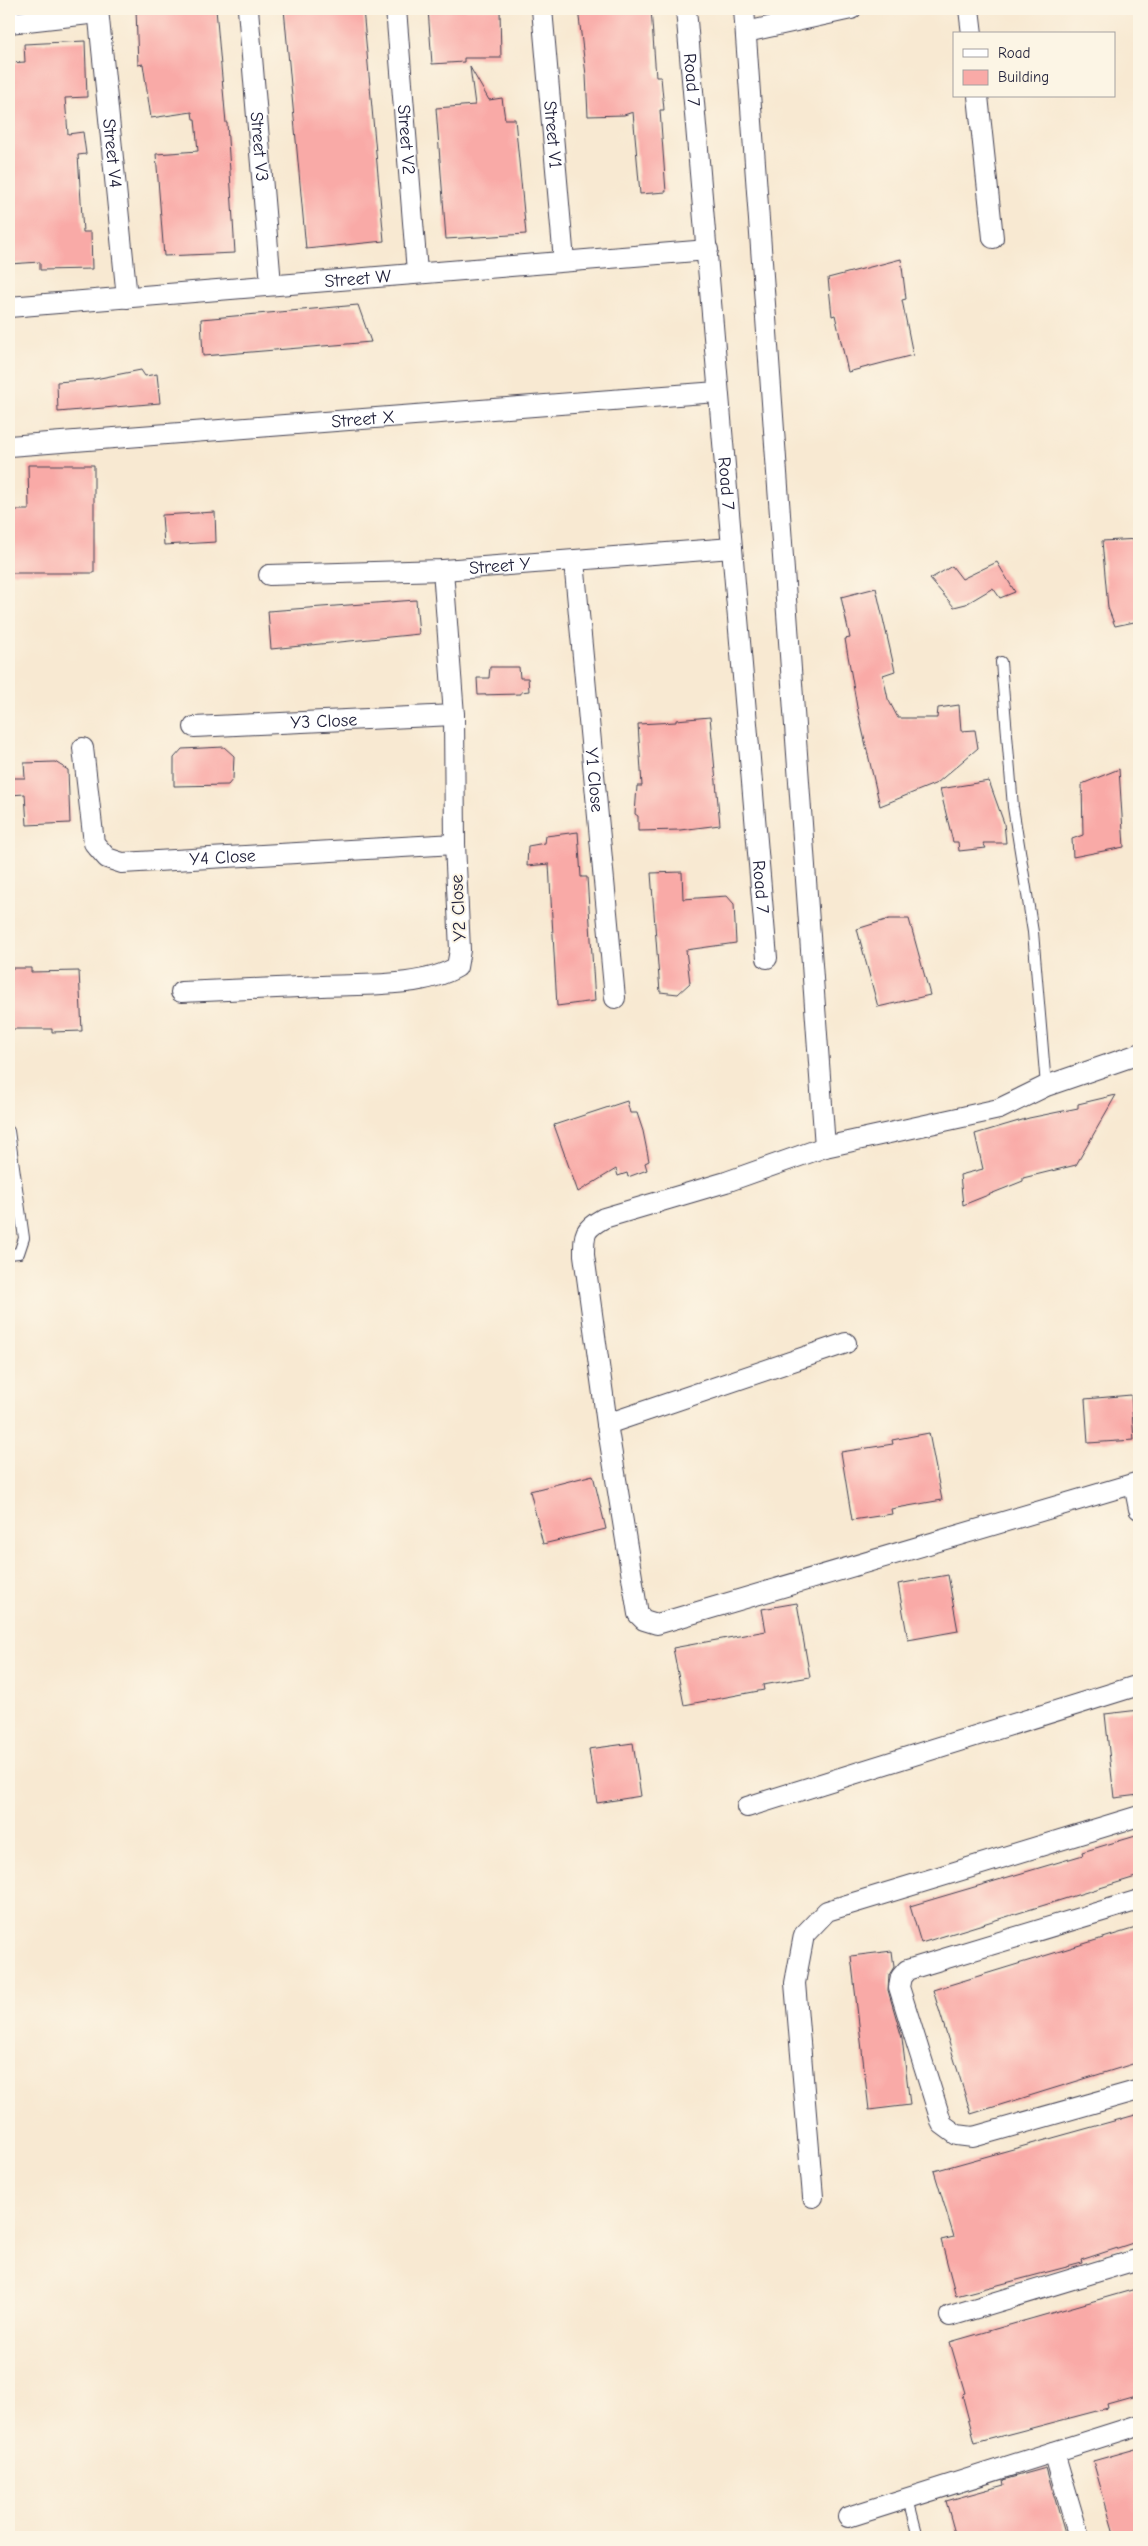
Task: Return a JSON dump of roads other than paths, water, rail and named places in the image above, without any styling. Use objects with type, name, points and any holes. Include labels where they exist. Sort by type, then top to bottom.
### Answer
[{"type":"street","name":"Street V3","points":[[248,9],[271,284]]},
{"type":"street","name":"Street V2","points":[[396,9],[417,272]]},
{"type":"street","name":"Street V1","points":[[542,9],[564,261]]},
{"type":"street","name":"Road 7","points":[[686,9],[708,250],[717,392],[767,958]]},
{"type":"street","points":[[744,9],[824,1147]]},
{"type":"street","points":[[746,32],[851,9]]},
{"type":"street","points":[[969,9],[972,32]]},
{"type":"street","points":[[9,23],[98,11]]},
{"type":"street","name":"Street V4","points":[[98,11],[127,298]]},
{"type":"street","points":[[978,98],[993,238]]},
{"type":"street","name":"Street W","points":[[9,307],[417,272],[708,250]]},
{"type":"street","name":"Street X","points":[[9,446],[717,392]]},
{"type":"street","name":"Street Y","points":[[269,575],[443,570],[732,548]]},
{"type":"street","name":"Y1 Close","points":[[574,561],[615,998]]},
{"type":"street","name":"Y2 Close","points":[[181,992],[384,984],[429,978],[446,973],[457,967],[460,950],[455,844],[454,715],[443,570]]},
{"type":"street","name":"Y3 Close","points":[[194,727],[454,715]]},
{"type":"street","name":"Y4 Close","points":[[83,748],[94,843],[107,858],[122,863],[455,844]]},
{"type":"street","points":[[1139,1054],[1046,1086],[998,1109],[824,1147],[726,1182],[604,1218],[590,1225],[584,1235],[584,1255],[607,1424],[638,1614],[644,1620],[657,1624],[1137,1483],[1139,1509]]},
{"type":"street","points":[[607,1424],[846,1343]]},
{"type":"street","points":[[747,1807],[1139,1685]]},
{"type":"street","points":[[814,2197],[796,1983],[804,1935],[827,1911],[1139,1816]]},
{"type":"street","points":[[1139,1900],[907,1970],[901,1978],[899,1987],[942,2124],[957,2135],[973,2137],[1139,2090]]},
{"type":"street","points":[[950,2316],[1139,2259]]},
{"type":"street","points":[[848,2517],[1139,2425]]},
{"type":"street","points":[[1054,2452],[1079,2537]]},
{"type":"lane","points":[[1001,662],[1013,807],[1033,932],[1046,1086]]},
{"type":"lane","points":[[9,1131],[24,1238],[19,1253],[9,1254]]},
{"type":"lane","points":[[908,2499],[918,2537]]}]
